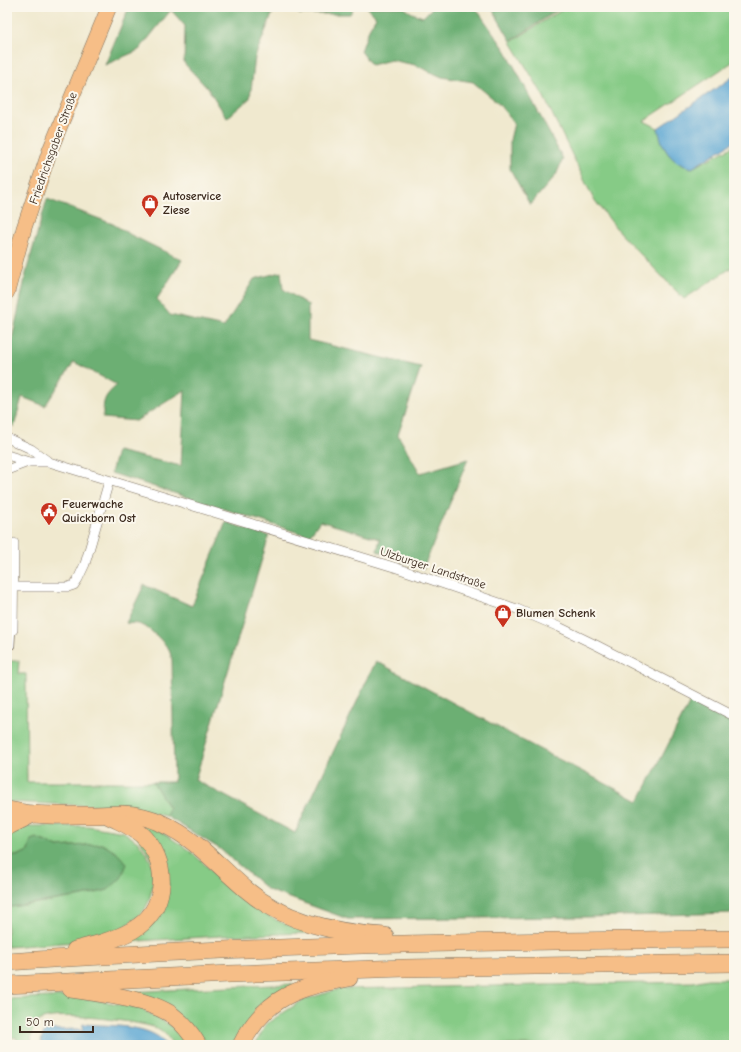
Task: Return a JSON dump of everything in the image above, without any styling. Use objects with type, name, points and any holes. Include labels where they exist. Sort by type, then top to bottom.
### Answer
[{"type":"highway","points":[[8,821],[33,814],[122,814],[142,817],[162,823],[184,834],[203,849],[249,892],[288,916],[344,932],[412,938],[432,944]]},
{"type":"highway","points":[[38,960],[119,937],[134,929],[147,919],[154,907],[161,890],[162,876],[159,862],[154,850],[146,839],[136,830],[107,815]]},
{"type":"highway","points":[[7,962],[222,950],[614,940],[734,940]]},
{"type":"highway","points":[[7,985],[222,974],[405,968],[734,963]]},
{"type":"highway","points":[[241,1045],[262,1014],[274,1003],[294,992],[314,985],[405,968]]},
{"type":"highway","points":[[27,983],[90,992],[132,1000],[154,1007],[170,1014],[182,1023],[198,1045]]},
{"type":"main road","name":"Friedrichsgaber Straße","points":[[7,292],[24,228],[50,150],[109,7]]},
{"type":"street","name":"Ulzburger Landstraße","points":[[7,438],[31,449],[49,462]]},
{"type":"street","name":"Ulzburger Landstraße","points":[[7,455],[29,462]]},
{"type":"street","name":"Ulzburger Landstraße","points":[[7,470],[13,466],[29,462],[49,462],[397,568],[517,609],[559,627],[734,716]]},
{"type":"street","points":[[12,587],[68,587],[74,585],[85,564],[109,481]]},
{"type":"street","points":[[13,630],[12,587],[14,543]]},
{"type":"lane","points":[[12,646],[13,630]]},
{"type":"green space","points":[[129,7],[275,7],[255,57],[250,98],[227,118],[209,90],[184,63],[185,26],[171,10],[139,50],[105,65]]},
{"type":"green space","points":[[296,7],[354,7],[350,14],[299,14]]},
{"type":"green space","points":[[367,7],[403,7],[412,13],[423,17],[433,7],[475,7],[506,51],[563,159],[556,175],[530,205],[510,169],[510,140],[514,123],[497,102],[473,82],[442,77],[415,65],[391,60],[371,65],[361,51],[369,29],[376,17]]},
{"type":"green space","points":[[491,7],[562,7],[511,41]]},
{"type":"green space","points":[[566,7],[734,7],[734,61],[644,121],[658,128],[662,142],[668,154],[684,166],[692,168],[734,146],[734,266],[684,299],[620,233],[593,198],[543,95],[511,42]]},
{"type":"green space","points":[[47,199],[113,224],[131,235],[182,260],[157,299],[170,315],[224,327],[254,279],[281,272],[283,289],[308,305],[308,340],[421,367],[398,435],[420,473],[468,459],[423,569],[377,551],[380,539],[320,521],[309,536],[111,473],[117,451],[181,466],[185,390],[136,421],[103,418],[105,399],[117,385],[74,362],[45,406],[22,397],[14,427],[7,419],[7,378],[12,340],[27,269]]},
{"type":"green space","points":[[226,522],[269,536],[195,780],[295,833],[376,661],[518,738],[639,801],[690,702],[734,724],[734,913],[589,917],[348,919],[268,890],[220,849],[166,816],[169,808],[153,782],[174,782],[172,660],[169,649],[149,629],[139,624],[126,623],[144,585],[192,606]]},
{"type":"green space","points":[[7,661],[19,661],[18,674],[26,674],[27,782],[153,782],[169,808],[166,816],[122,807],[7,802]]},
{"type":"green space","points":[[126,819],[153,826],[190,851],[260,912],[308,933],[220,936],[122,942],[169,885]]},
{"type":"green space","points":[[31,826],[88,826],[124,832],[139,843],[151,861],[154,881],[149,901],[145,909],[138,917],[120,930],[76,942],[7,947],[7,904],[11,907],[82,896],[108,890],[102,844],[58,847],[44,841],[31,840],[28,851],[17,856],[7,855],[7,833]]},
{"type":"green space","points":[[36,838],[58,847],[102,844],[117,853],[127,864],[121,878],[108,890],[82,896],[11,907],[7,904],[7,855],[17,856],[28,851],[31,840]]},
{"type":"green space","points":[[708,979],[734,979],[734,1045],[255,1045],[266,1024],[303,1000],[339,989],[693,982]]},
{"type":"green space","points":[[293,984],[236,1045],[204,1045],[127,992]]},
{"type":"green space","points":[[74,996],[140,1008],[170,1025],[188,1045],[173,1045],[167,1036],[159,1029],[150,1026],[119,1020],[66,1016],[43,1019],[37,1023],[31,1037],[32,1045],[18,1045],[16,1037],[7,1039],[7,999]]},
{"type":"water","points":[[734,76],[734,140],[732,143],[692,168],[684,166],[668,154],[662,142],[658,128]]},
{"type":"water","points":[[83,1024],[121,1026],[140,1029],[158,1037],[166,1045],[43,1045],[41,1042],[43,1034],[48,1030],[79,1029],[82,1032]]},
{"type":"place","name":"Autoservice Ziese","points":[[150,218]]},
{"type":"place","name":"Feuerwache Quickborn Ost","points":[[49,526]]},
{"type":"place","name":"Blumen Schenk","points":[[503,628]]}]
